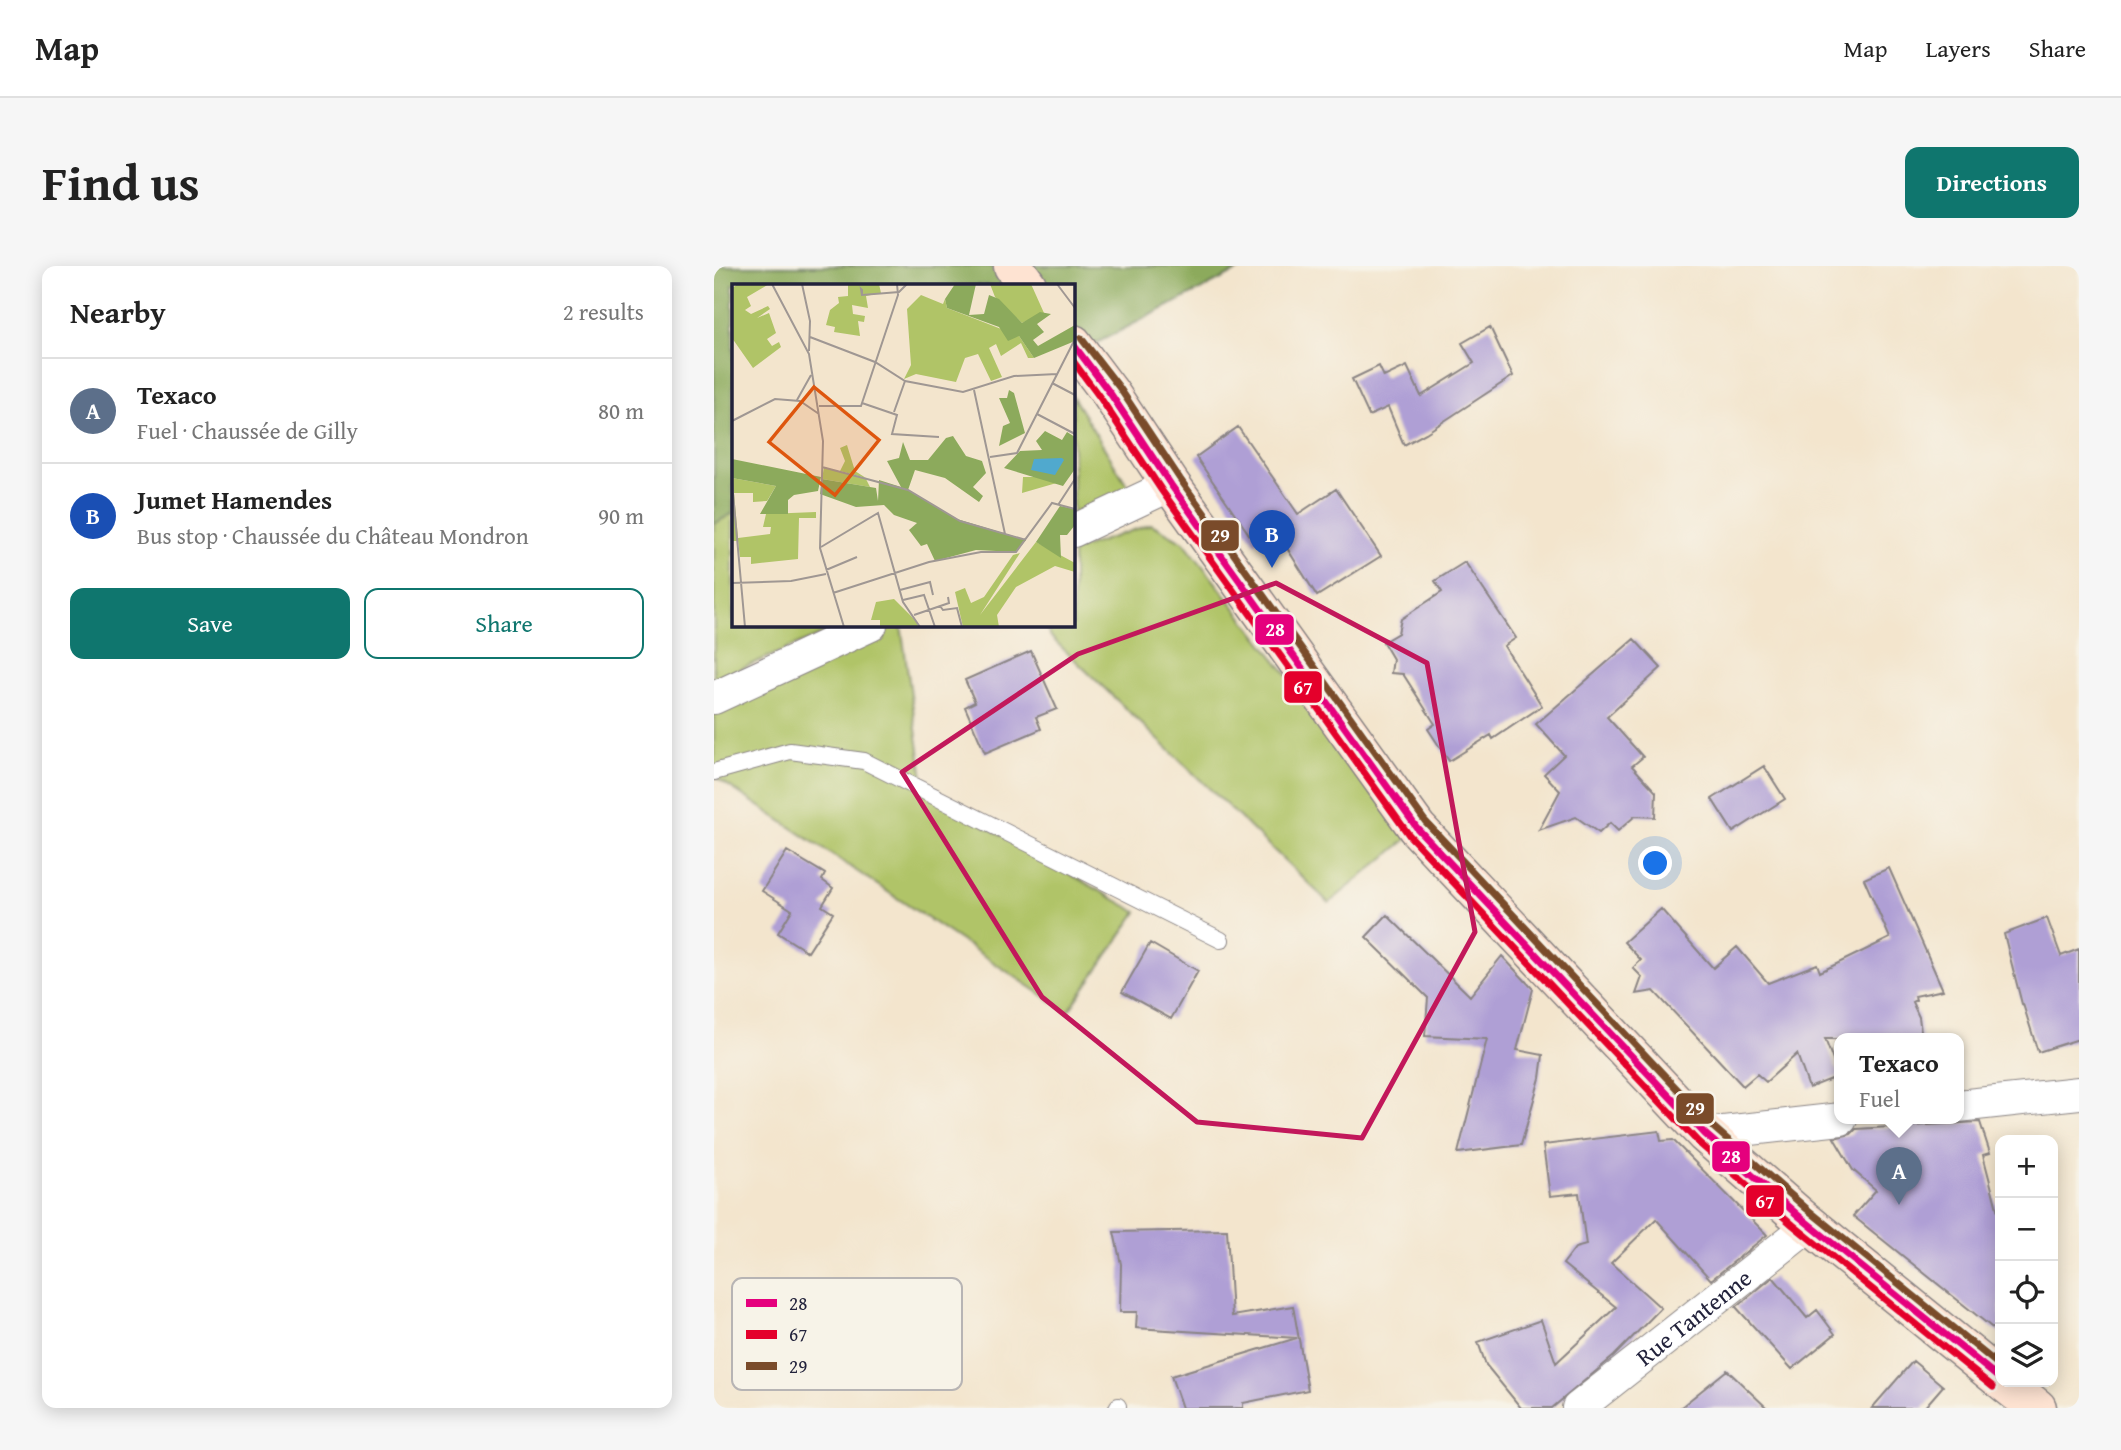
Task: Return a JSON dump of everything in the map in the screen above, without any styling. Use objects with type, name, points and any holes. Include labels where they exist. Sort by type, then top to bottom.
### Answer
[{"type":"main road","points":[[1013,266],[1026,284]]},
{"type":"main road","points":[[1074,345],[1417,828],[1704,1134],[1810,1225],[1995,1374]]},
{"type":"main road","points":[[2011,1387],[2037,1408]]},
{"type":"street","points":[[1074,531],[1171,485]]},
{"type":"street","points":[[714,698],[869,626]]},
{"type":"street","points":[[1964,1105],[2079,1093]]},
{"type":"street","points":[[1704,1134],[1834,1120]]},
{"type":"street","name":"Rue Tantenne","points":[[1578,1408],[1810,1225]]},
{"type":"lane","points":[[714,772],[790,751],[864,761],[1221,940]]},
{"type":"highlighted area","points":[[1276,583],[1427,663],[1475,932],[1362,1138],[1197,1122],[1042,997],[902,772],[1078,654]]},
{"type":"green space","points":[[714,266],[991,266],[1002,284],[732,284],[732,514],[714,524]]},
{"type":"green space","points":[[1033,266],[1247,266],[1079,352],[1074,343],[1074,284],[1042,284]]},
{"type":"green space","points":[[1074,399],[1137,501],[1074,528]]},
{"type":"green space","points":[[732,514],[732,626],[842,626],[714,680],[714,524]]},
{"type":"green space","points":[[1151,524],[1184,542],[1412,835],[1329,903],[1052,638],[1045,626],[1074,626],[1074,551]]},
{"type":"green space","points":[[893,626],[901,626],[925,792],[1137,912],[1068,1012],[714,776],[714,704]]},
{"type":"building","points":[[1490,327],[1513,376],[1404,445],[1388,407],[1369,416],[1352,379],[1379,366],[1384,377],[1407,366],[1421,396],[1474,363],[1462,343]]},
{"type":"building","points":[[1238,427],[1298,514],[1336,489],[1381,556],[1317,596],[1275,529],[1255,543],[1196,457]]},
{"type":"building","points":[[1465,562],[1516,638],[1504,646],[1542,706],[1493,739],[1491,735],[1449,761],[1428,729],[1435,724],[1403,674],[1391,673],[1393,659],[1383,642],[1398,633],[1401,619],[1442,592],[1435,581]]},
{"type":"building","points":[[1634,639],[1661,668],[1607,717],[1643,757],[1632,766],[1656,792],[1655,817],[1635,816],[1618,831],[1610,823],[1599,833],[1576,817],[1539,830],[1560,791],[1544,774],[1564,755],[1536,724]]},
{"type":"building","points":[[1031,651],[1057,709],[1036,717],[1041,729],[985,753],[965,707],[975,702],[965,680]]},
{"type":"building","points":[[1764,766],[1785,799],[1733,832],[1712,799]]},
{"type":"building","points":[[787,851],[825,874],[822,880],[833,888],[822,906],[833,913],[808,952],[778,933],[792,910],[762,891]]},
{"type":"building","points":[[1889,868],[1943,990],[1915,996],[1916,1000],[1912,1002],[1919,1017],[1921,1033],[1834,1033],[1834,1039],[1825,1039],[1834,1063],[1834,1078],[1809,1088],[1797,1054],[1766,1082],[1757,1074],[1743,1086],[1654,991],[1636,994],[1642,977],[1633,968],[1641,960],[1624,942],[1661,909],[1713,968],[1737,947],[1768,983],[1817,964],[1820,972],[1890,938],[1864,879]]},
{"type":"building","points":[[1387,915],[1470,996],[1502,956],[1533,989],[1517,1050],[1543,1055],[1540,1078],[1521,1145],[1458,1153],[1487,1039],[1425,1036],[1428,998],[1366,937]]},
{"type":"building","points":[[2047,918],[2061,956],[2079,949],[2079,1039],[2038,1052],[2004,934]]},
{"type":"building","points":[[1150,943],[1198,971],[1171,1019],[1122,992]]},
{"type":"building","points":[[1980,1122],[1990,1153],[1983,1155],[1995,1201],[1995,1330],[1853,1216],[1876,1190],[1853,1170],[1834,1138],[1851,1134],[1856,1129]]},
{"type":"building","points":[[1659,1131],[1661,1141],[1673,1140],[1767,1235],[1711,1280],[1656,1219],[1611,1263],[1661,1308],[1614,1356],[1552,1408],[1521,1408],[1486,1365],[1478,1342],[1541,1320],[1556,1363],[1616,1307],[1563,1264],[1575,1248],[1586,1245],[1579,1193],[1550,1196],[1543,1145]]},
{"type":"building","points":[[1227,1230],[1232,1316],[1293,1306],[1308,1390],[1243,1403],[1243,1408],[1182,1408],[1171,1376],[1297,1338],[1136,1328],[1137,1312],[1120,1312],[1121,1264],[1114,1232]]},
{"type":"building","points":[[1773,1277],[1807,1318],[1817,1310],[1835,1334],[1792,1369],[1736,1307]]},
{"type":"building","points":[[1913,1361],[1943,1386],[1924,1408],[1872,1408]]},
{"type":"building","points":[[1727,1370],[1767,1408],[1680,1408]]},
{"type":"transit line","name":"29","points":[[1081,338],[1119,387],[1180,479],[1425,821],[1712,1126],[1807,1209],[1995,1362]]},
{"type":"transit line","name":"28","points":[[1074,345],[1417,828],[1705,1134],[1800,1217],[1995,1375]]},
{"type":"transit line","name":"67","points":[[1074,362],[1162,491],[1409,835],[1698,1142],[1793,1225],[1993,1387]]},
{"type":"place","name":"Jumet Hamendes","points":[[1272,568]]},
{"type":"place","name":"Texaco","points":[[1899,1205]]}]
